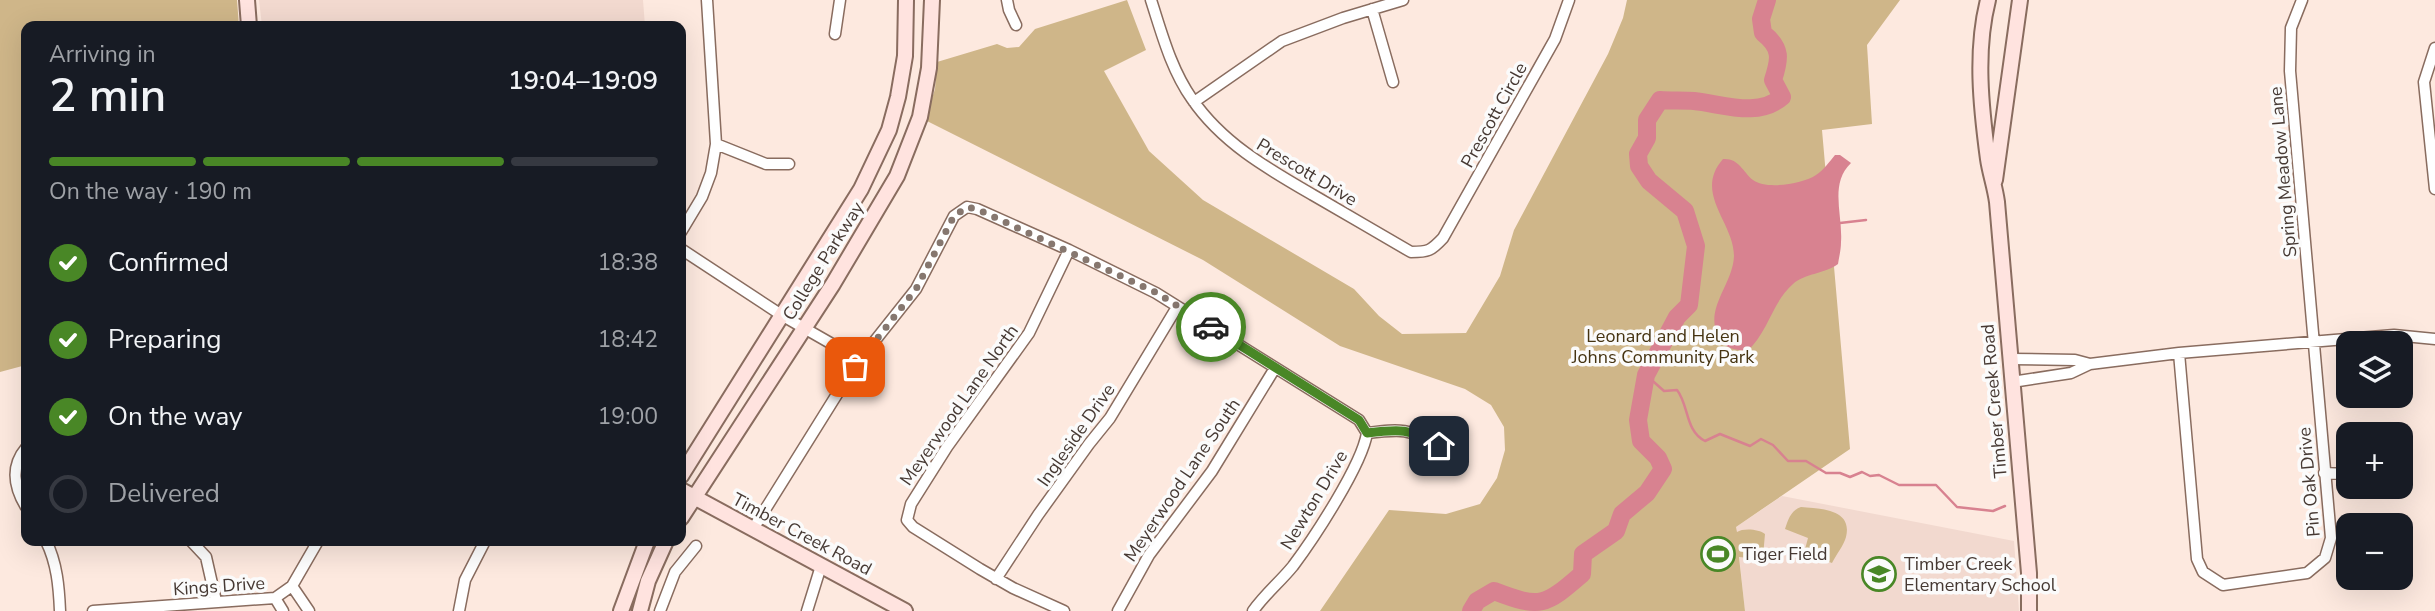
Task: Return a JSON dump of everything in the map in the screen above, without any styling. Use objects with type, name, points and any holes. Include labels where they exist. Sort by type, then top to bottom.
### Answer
[{"type":"main road","points":[[247,0],[249,21]]},
{"type":"main road","name":"College Parkway","points":[[686,468],[861,189],[889,130],[905,57],[906,0]]},
{"type":"main road","name":"College Parkway","points":[[686,510],[897,176],[920,117],[929,68],[932,0]]},
{"type":"main road","name":"Timber Creek Road","points":[[1988,0],[1980,68],[2010,359],[2029,573],[2029,611]]},
{"type":"main road","name":"Timber Creek Road","points":[[1994,188],[2020,0]]},
{"type":"main road","name":"Timber Creek Road","points":[[686,493],[905,611]]},
{"type":"main road","points":[[621,611],[645,546]]},
{"type":"main road","points":[[640,611],[648,581],[664,546]]},
{"type":"street","points":[[686,224],[702,197],[711,173],[716,144],[706,0]]},
{"type":"street","points":[[835,34],[840,0]]},
{"type":"street","points":[[1007,0],[1016,24]]},
{"type":"street","name":"Prescott Drive","points":[[1151,0],[1163,40],[1183,84],[1194,102],[1225,136],[1257,163],[1411,252],[1433,250],[1439,243]]},
{"type":"street","points":[[1194,102],[1282,41],[1403,0]]},
{"type":"street","name":"Prescott Circle","points":[[1439,243],[1555,39],[1569,0]]},
{"type":"street","name":"Spring Meadow Lane","points":[[2302,0],[2291,28],[2290,71],[2313,342]]},
{"type":"street","points":[[1372,9],[1393,82]]},
{"type":"street","points":[[2435,48],[2424,82],[2435,188]]},
{"type":"street","points":[[716,144],[766,163],[789,164]]},
{"type":"street","points":[[753,529],[860,360],[916,289],[954,216],[967,207],[1069,250],[1157,293],[1359,420],[1367,433],[1410,431],[1439,446]]},
{"type":"street","name":"Meyerwood Lane North","points":[[996,579],[913,527],[907,520],[911,503],[968,416],[1029,333],[1069,250]]},
{"type":"street","points":[[686,253],[783,316],[860,360]]},
{"type":"street","name":"Ingleside Drive","points":[[996,579],[1038,515],[1111,418],[1177,307]]},
{"type":"street","points":[[2012,382],[2071,373],[2090,364],[2179,353],[2394,335],[2435,339]]},
{"type":"street","name":"Pin Oak Drive","points":[[2179,353],[2197,559],[2203,572],[2223,584],[2308,573],[2325,558],[2331,538],[2313,342]]},
{"type":"street","points":[[2010,359],[2075,360],[2090,364]]},
{"type":"street","name":"Meyerwood Lane South","points":[[1118,611],[1144,562],[1212,471],[1275,368]]},
{"type":"street","name":"Newton Drive","points":[[1253,611],[1291,568],[1315,533],[1361,455],[1367,433]]},
{"type":"street","points":[[21,455],[16,462],[15,483],[21,496]]},
{"type":"street","points":[[2324,473],[2336,474]]},
{"type":"street","points":[[660,611],[675,572],[696,545]]},
{"type":"street","points":[[48,546],[58,578],[60,611]]},
{"type":"street","points":[[196,546],[206,557],[213,578],[216,601]]},
{"type":"street","name":"Kings Drive","points":[[93,611],[275,598],[292,586],[315,546]]},
{"type":"street","points":[[459,611],[465,580],[482,546]]},
{"type":"street","points":[[807,611],[821,566]]},
{"type":"street","points":[[996,579],[1064,611]]},
{"type":"street","points":[[292,586],[309,611]]},
{"type":"street","points":[[275,598],[282,611]]},
{"type":"shaded area","points":[[259,0],[643,0],[645,21],[261,21]]},
{"type":"shaded area","points":[[1835,155],[1840,155],[1851,163],[1840,180],[1838,200],[1841,248],[1838,264],[1793,284],[1747,351],[1728,347],[1719,338],[1714,317],[1734,256],[1728,231],[1713,196],[1715,172],[1723,159],[1728,159],[1737,163],[1759,183],[1784,185],[1816,175]]},
{"type":"shaded area","name":"Timber Creek Elementary School","points":[[1782,496],[2014,541],[2019,611],[1745,611],[1736,527]]},
{"type":"green space","points":[[0,0],[237,0],[239,21],[21,21],[21,366],[0,372]]},
{"type":"green space","name":"Leonard and Helen Johns Community Park","points":[[1127,0],[1146,50],[1104,71],[1149,151],[1203,200],[1354,289],[1379,316],[1402,334],[1466,333],[1500,276],[1514,230],[1608,54],[1623,18],[1627,0],[1900,0],[1867,45],[1872,124],[1822,130],[1850,449],[1736,527],[1737,532],[1751,530],[1765,534],[1763,556],[1759,559],[1739,557],[1745,611],[1320,611],[1389,510],[1446,514],[1480,504],[1497,478],[1505,450],[1504,427],[1491,405],[1465,389],[1340,346],[1203,260],[925,120],[935,89],[937,62],[997,44],[1007,48],[1019,47],[1035,29]]},
{"type":"green space","points":[[1801,507],[1833,512],[1844,520],[1847,527],[1846,537],[1832,563],[1804,553],[1808,538],[1785,529],[1792,513]]},
{"type":"waterway","points":[[1471,611],[1477,601],[1494,591],[1533,602],[1559,593],[1582,574],[1583,554],[1616,531],[1622,514],[1647,493],[1663,469],[1658,458],[1641,441],[1638,420],[1646,375],[1677,317],[1689,305],[1696,246],[1685,211],[1649,181],[1639,166],[1638,154],[1647,138],[1647,120],[1660,100],[1751,108],[1762,107],[1782,97],[1773,80],[1778,54],[1774,44],[1763,33],[1761,19],[1767,0]]},
{"type":"waterway","points":[[1840,223],[1866,220]]},
{"type":"waterway","points":[[1646,375],[1664,391],[1677,390],[1694,431],[1705,441],[1720,434],[1750,446],[1761,439],[1773,445],[1788,461],[1806,461],[1826,473],[1840,473],[1850,477],[1862,472],[1870,476],[1879,475],[1899,485],[1936,485],[1957,507],[1993,511],[2005,506]]},
{"type":"way so far","points":[[855,367],[916,289],[954,216],[967,207],[1069,250],[1157,293],[1211,327]]},
{"type":"place","name":"Tiger Field","points":[[1718,554]]},
{"type":"place","name":"Timber Creek Elementary School","points":[[1879,574]]},
{"type":"route","points":[[1211,327],[1359,420],[1367,433],[1410,431],[1419,433],[1439,446]]}]
